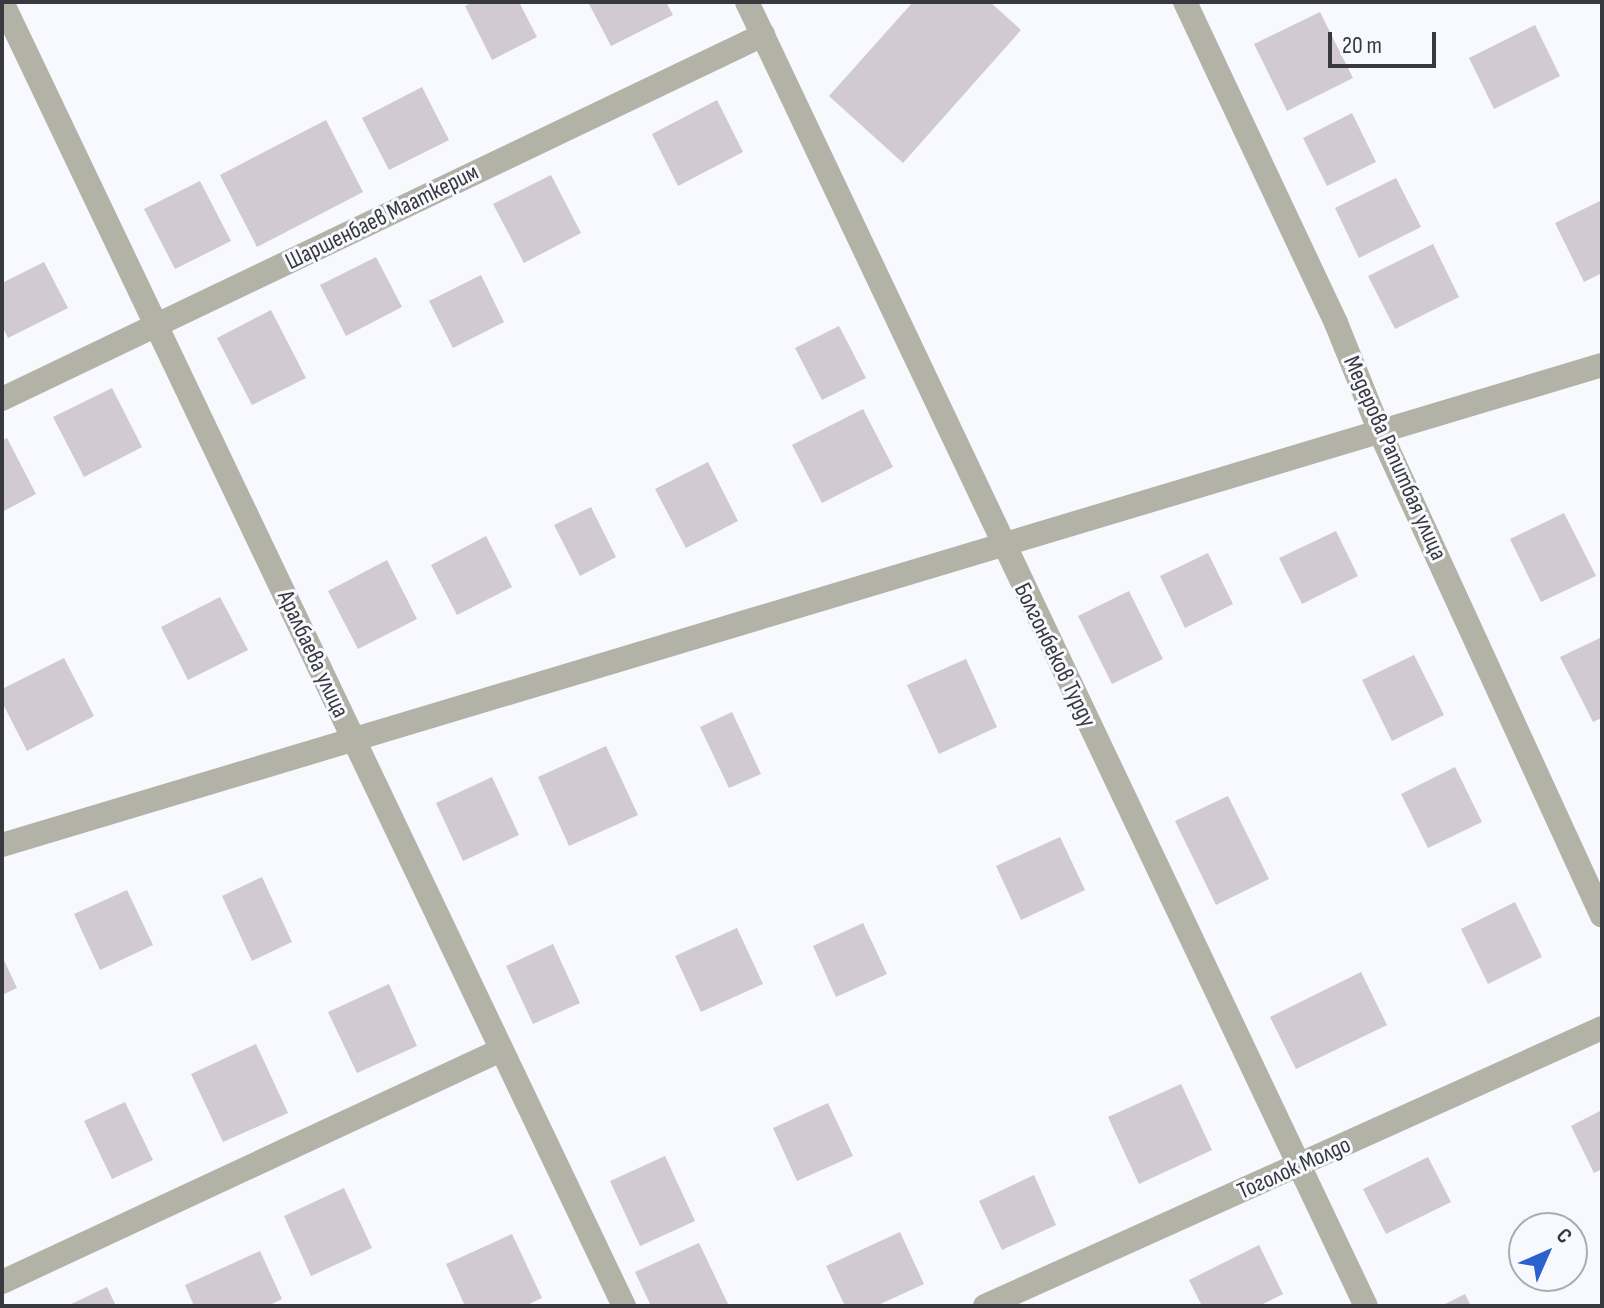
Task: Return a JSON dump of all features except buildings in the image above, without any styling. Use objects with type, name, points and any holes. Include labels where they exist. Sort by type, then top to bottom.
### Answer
[{"type":"street","name":"Аралбаева улица","points":[[2,2],[624,1306]]},
{"type":"street","name":"Болгонбеков Турду","points":[[747,2],[1002,546],[1366,1306]]},
{"type":"street","name":"Медерова Рапитбая улица","points":[[1185,2],[1336,323],[1380,432],[1602,916]]},
{"type":"street","name":"Шаршенбаев Мааткерим","points":[[2,399],[763,35]]},
{"type":"street","points":[[2,845],[1602,365]]},
{"type":"street","name":"Тоголок Молдо","points":[[985,1306],[1602,1028]]},
{"type":"street","points":[[2,1282],[501,1050]]}]
